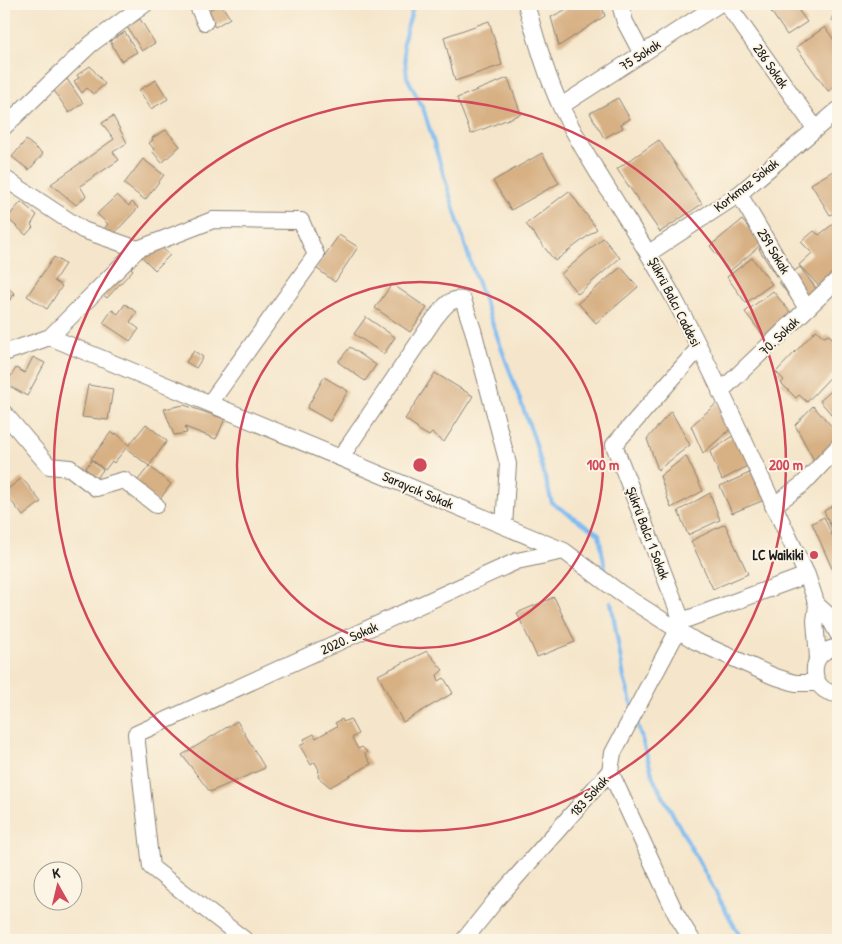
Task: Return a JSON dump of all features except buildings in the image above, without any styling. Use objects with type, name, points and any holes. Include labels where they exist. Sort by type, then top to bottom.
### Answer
[{"type":"street","points":[[4,127],[91,44],[144,4]]},
{"type":"street","points":[[197,4],[205,22]]},
{"type":"street","name":"Şükrü Balcı Caddesi","points":[[526,4],[561,106],[604,184],[649,253],[699,348],[807,575],[817,605],[815,621],[818,658],[814,670],[817,683]]},
{"type":"street","points":[[620,4],[625,22],[642,54]]},
{"type":"street","name":"75 Sokak","points":[[561,106],[719,4]]},
{"type":"street","name":"286 Sokak","points":[[727,4],[814,128]]},
{"type":"street","name":"Korkmaz Sokak","points":[[649,253],[740,194],[814,128],[838,110]]},
{"type":"street","points":[[4,178],[83,230],[138,249]]},
{"type":"street","name":"259 Sokak","points":[[740,194],[808,309]]},
{"type":"street","points":[[4,353],[50,337],[138,249],[213,220],[301,221],[316,255],[210,403]]},
{"type":"street","name":"70. Sokak","points":[[720,392],[838,279]]},
{"type":"street","points":[[341,457],[435,318],[448,302],[458,299],[463,300],[473,330],[508,464],[504,526]]},
{"type":"street","name":"Saraycık Sokak","points":[[50,337],[564,551],[620,593],[680,625],[695,641],[773,676],[794,682],[817,683]]},
{"type":"street","name":"Şükrü Balcı 1 Sokak","points":[[680,625],[614,445],[699,348]]},
{"type":"street","points":[[4,413],[50,466],[70,468],[96,488],[124,480],[156,505]]},
{"type":"street","points":[[773,506],[803,484],[838,447]]},
{"type":"street","name":"2020. Sokak","points":[[245,940],[150,867],[136,734],[517,562],[564,551]]},
{"type":"street","points":[[680,625],[807,575]]},
{"type":"street","name":"Şükrü Balcı Caddesi","points":[[817,605],[827,614],[838,636]]},
{"type":"street","name":"183 Sokak","points":[[464,940],[496,900],[610,771],[613,753],[680,625]]},
{"type":"street","points":[[818,658],[828,650],[838,636]]},
{"type":"street","points":[[817,683],[826,692],[838,694]]},
{"type":"street","points":[[610,771],[676,914],[692,940]]},
{"type":"waterway","points":[[414,4],[403,42],[407,77],[424,111],[471,264],[535,441],[552,503],[599,534],[605,569]]},
{"type":"waterway","points":[[611,602],[624,678],[632,705]]},
{"type":"waterway","points":[[636,719],[654,780],[742,940]]},
{"type":"place","name":"LC Waikiki","points":[[814,555]]}]
